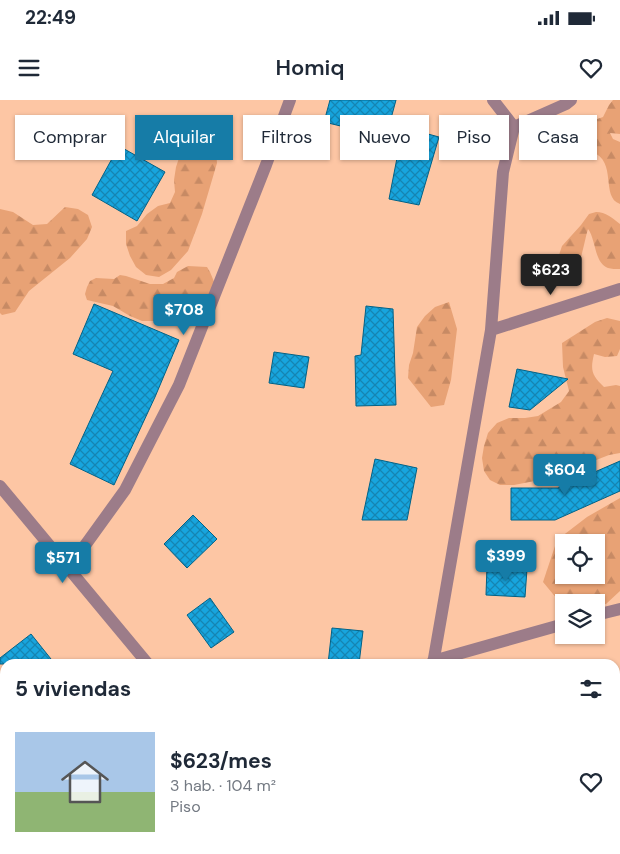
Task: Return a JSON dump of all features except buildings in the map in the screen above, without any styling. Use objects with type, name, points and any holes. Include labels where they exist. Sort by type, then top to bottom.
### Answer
[{"type":"street","points":[[68,568],[125,490],[179,385],[290,100]]},
{"type":"street","points":[[493,100],[514,127]]},
{"type":"street","points":[[514,127],[571,100]]},
{"type":"street","points":[[434,659],[491,330],[503,172],[514,127]]},
{"type":"street","points":[[491,330],[620,289]]},
{"type":"street","points":[[0,486],[144,659]]},
{"type":"street","points":[[605,612],[620,608]]},
{"type":"street","points":[[446,659],[555,627]]},
{"type":"green space","points":[[613,100],[620,100],[620,134],[610,133],[613,139],[620,142],[620,204],[614,200],[611,194],[605,163],[597,155],[597,119],[603,117]]},
{"type":"green space","points":[[178,160],[217,160],[202,214],[188,251],[171,270],[159,277],[146,275],[136,267],[130,256],[126,244],[126,231],[137,226],[147,214],[158,206],[170,203],[175,192],[176,167]]},
{"type":"green space","points":[[65,207],[78,209],[88,215],[92,227],[87,239],[70,258],[29,291],[15,312],[2,315],[0,313],[0,209],[13,212],[33,225],[47,224]]},
{"type":"green space","points":[[596,212],[606,214],[620,224],[620,269],[612,269],[603,265],[588,229],[577,269],[572,277],[565,282],[556,282],[545,277],[548,265],[558,258],[562,246],[589,214]]},
{"type":"green space","points":[[188,266],[207,267],[215,284],[204,307],[185,316],[175,325],[169,326],[156,321],[142,321],[113,306],[87,300],[85,294],[90,281],[96,278],[114,279],[120,275],[150,284],[163,284],[174,278],[177,272]]},
{"type":"green space","points":[[449,302],[457,329],[451,380],[444,405],[431,407],[408,378],[409,365],[417,327],[435,307]]},
{"type":"green space","points":[[607,318],[620,321],[620,349],[617,356],[605,357],[594,354],[592,369],[604,387],[620,386],[620,453],[609,455],[550,478],[514,485],[500,485],[490,480],[484,471],[482,458],[488,433],[497,423],[509,418],[538,416],[561,402],[569,391],[563,367],[562,343],[595,322]]},
{"type":"green space","points":[[620,498],[620,591],[606,604],[605,594],[555,594],[555,597],[543,582],[555,546],[555,584],[605,584],[605,534],[565,534],[587,517]]}]
